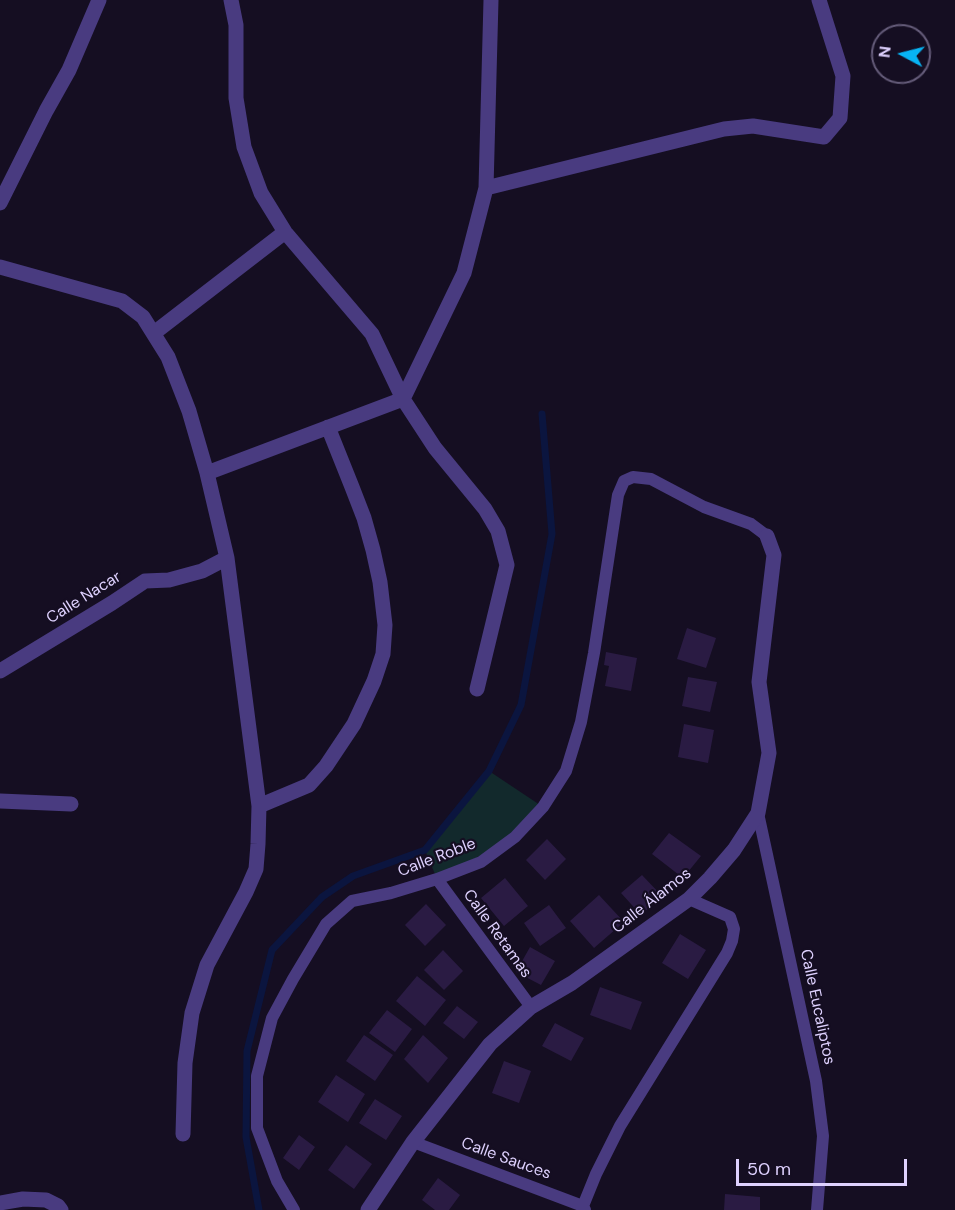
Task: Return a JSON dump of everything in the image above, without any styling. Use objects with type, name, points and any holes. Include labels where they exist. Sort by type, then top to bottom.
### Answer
[{"type":"street","points":[[0,203],[69,70],[99,0]]},
{"type":"street","points":[[231,0],[236,25],[236,99],[244,147],[261,193],[285,232],[372,334],[403,399],[435,447],[485,509],[498,531],[507,565],[477,689]]},
{"type":"street","points":[[207,473],[403,399],[464,273],[486,188],[491,0]]},
{"type":"street","points":[[486,188],[724,129],[753,126],[824,137],[840,118],[843,76],[819,0]]},
{"type":"street","points":[[154,333],[285,232]]},
{"type":"street","points":[[0,267],[122,301],[143,317],[168,357],[189,411],[207,473],[227,558],[259,806],[258,844],[256,869],[207,965],[192,1013],[185,1063],[183,1134]]},
{"type":"street","points":[[259,806],[309,785],[326,766],[360,714],[383,654],[385,625],[380,582],[373,550],[356,497],[328,427]]},
{"type":"street","name":"Calle Álamos","points":[[368,1210],[412,1142],[490,1044],[531,1007],[572,983],[689,899],[734,850],[758,813],[769,753],[759,682],[774,555],[767,536]]},
{"type":"street","name":"Calle Nacar","points":[[0,671],[145,581],[169,580],[202,572],[227,558]]},
{"type":"street","points":[[0,801],[71,804]]},
{"type":"street","points":[[0,1203],[24,1199],[46,1200],[61,1210]]},
{"type":"lane","name":"Calle Roble","points":[[294,1210],[277,1181],[257,1128],[257,1076],[272,1018],[326,924],[352,901],[392,893],[481,862],[515,837],[543,807],[566,771],[581,722],[594,654],[618,495],[624,482],[633,477],[651,478],[705,507],[751,524],[767,536]]},
{"type":"lane","name":"Calle Eucaliptos","points":[[758,813],[816,1081],[823,1136],[817,1210]]},
{"type":"lane","name":"Calle Retamas","points":[[437,879],[531,1007]]},
{"type":"lane","points":[[584,1208],[596,1174],[620,1126],[727,953],[732,941],[734,929],[730,917],[689,899]]},
{"type":"lane","name":"Calle Sauces","points":[[412,1142],[584,1208]]},
{"type":"green space","points":[[489,771],[543,807],[515,837],[437,879],[425,850]]},
{"type":"building","points":[[687,628],[716,638],[706,668],[677,659]]},
{"type":"building","points":[[606,652],[637,658],[631,691],[605,686],[609,666],[604,665]]},
{"type":"building","points":[[688,677],[717,682],[710,712],[682,706]]},
{"type":"building","points":[[684,724],[714,730],[708,763],[678,757]]},
{"type":"building","points":[[669,833],[701,856],[683,878],[652,854]]},
{"type":"building","points":[[547,839],[566,859],[545,880],[526,860]]},
{"type":"building","points":[[642,875],[662,896],[641,915],[621,893]]},
{"type":"building","points":[[505,878],[528,906],[504,926],[481,898]]},
{"type":"building","points":[[599,895],[624,922],[594,948],[570,921]]},
{"type":"building","points":[[426,904],[446,925],[425,946],[405,925]]},
{"type":"building","points":[[549,905],[566,928],[540,946],[524,923]]},
{"type":"building","points":[[680,934],[706,950],[688,979],[662,963]]},
{"type":"building","points":[[530,947],[555,961],[541,985],[516,972]]},
{"type":"building","points":[[443,950],[463,971],[444,990],[424,970]]},
{"type":"building","points":[[417,976],[446,1000],[425,1026],[396,1001]]},
{"type":"building","points":[[600,987],[642,1002],[631,1030],[590,1015]]},
{"type":"building","points":[[457,1006],[478,1022],[464,1039],[443,1023]]},
{"type":"building","points":[[387,1010],[412,1029],[395,1052],[369,1033]]},
{"type":"building","points":[[555,1023],[584,1038],[571,1061],[542,1046]]},
{"type":"building","points":[[364,1035],[393,1055],[375,1081],[346,1061]]},
{"type":"building","points":[[423,1035],[448,1058],[428,1083],[404,1059]]},
{"type":"building","points":[[504,1061],[531,1071],[519,1103],[492,1093]]},
{"type":"building","points":[[336,1075],[365,1094],[348,1122],[318,1102]]},
{"type":"building","points":[[375,1099],[402,1116],[386,1140],[359,1123]]},
{"type":"building","points":[[299,1135],[315,1147],[299,1170],[283,1158]]},
{"type":"building","points":[[346,1145],[372,1164],[354,1189],[328,1170]]},
{"type":"building","points":[[438,1178],[460,1195],[449,1210],[435,1210],[422,1200]]},
{"type":"building","points":[[725,1194],[760,1197],[760,1210],[724,1210]]},
{"type":"waterway","points":[[259,1210],[246,1137],[247,1051],[272,950],[322,897],[353,876],[425,850],[489,771],[521,705],[552,534],[542,414]]}]
